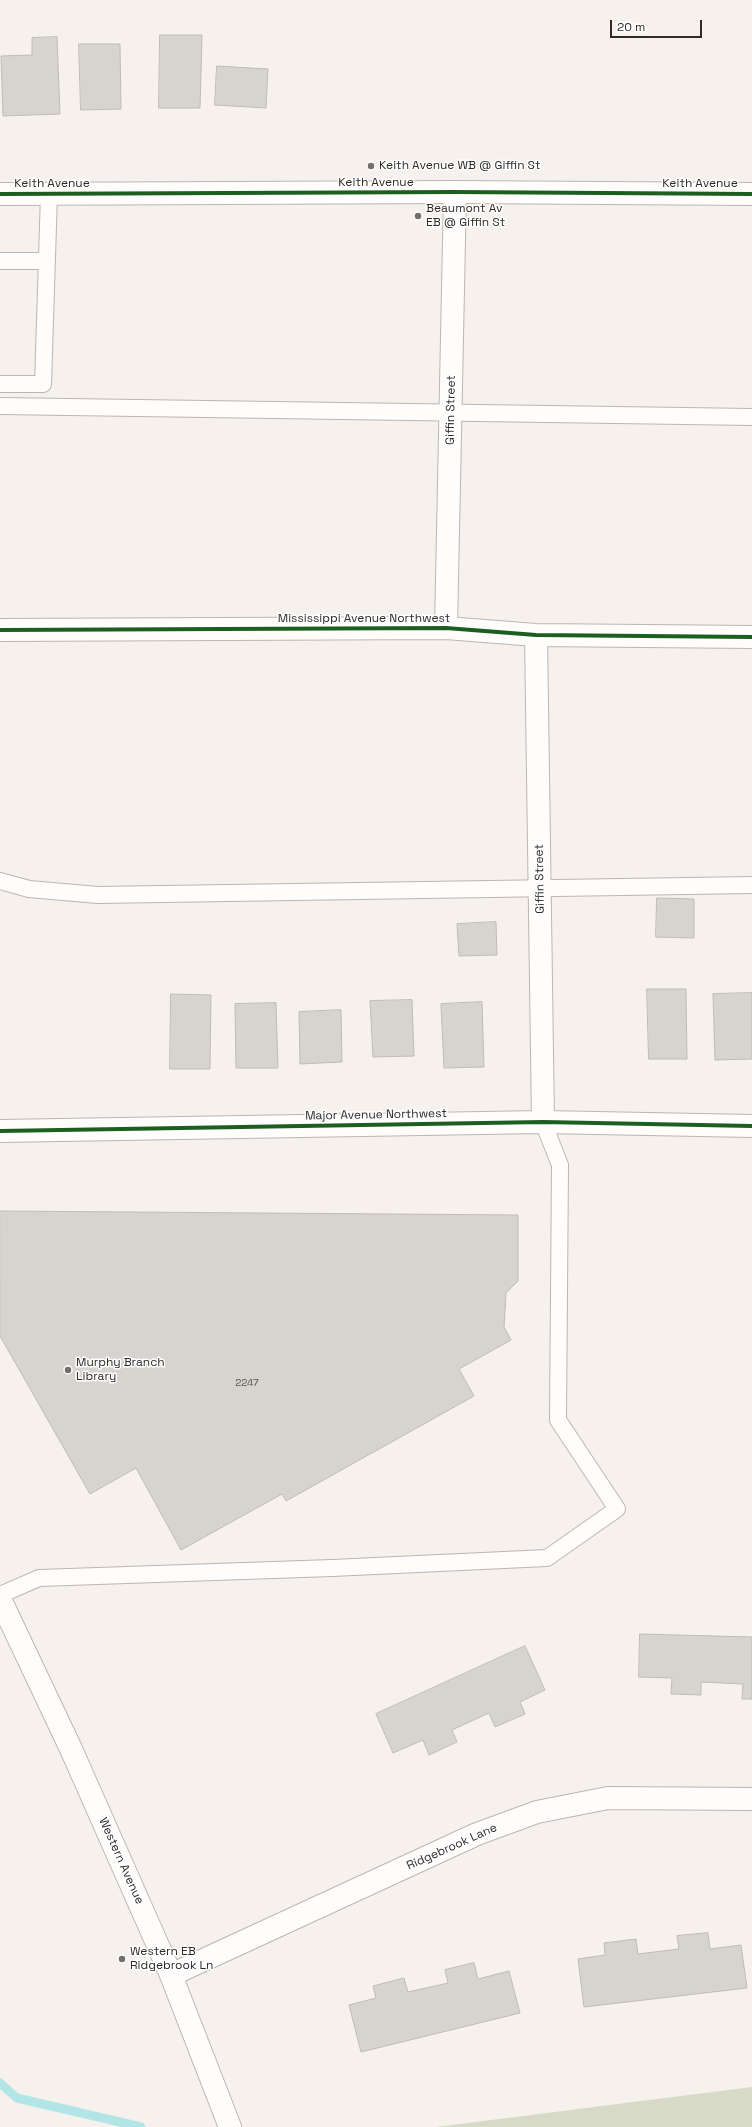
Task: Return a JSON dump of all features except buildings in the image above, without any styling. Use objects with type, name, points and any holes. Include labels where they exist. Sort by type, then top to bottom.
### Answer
[{"type":"street","name":"Keith Avenue","points":[[0,194],[455,192],[752,194]]},
{"type":"street","name":"Giffin Street","points":[[446,628],[455,192]]},
{"type":"street","name":"Mississippi Avenue Northwest","points":[[0,630],[446,628],[536,635],[752,637]]},
{"type":"street","name":"Giffin Street","points":[[536,635],[543,1122]]},
{"type":"street","name":"Major Avenue Northwest","points":[[0,1131],[543,1122],[752,1126]]},
{"type":"street","name":"Western Avenue","points":[[0,1599],[71,1749],[171,1975],[230,2127]]},
{"type":"street","name":"Ridgebrook Lane","points":[[171,1975],[477,1834],[536,1812],[608,1798],[752,1799]]},
{"type":"lane","points":[[0,384],[43,384],[49,194]]},
{"type":"lane","points":[[0,262],[46,262]]},
{"type":"lane","points":[[0,406],[451,411],[752,417]]},
{"type":"lane","points":[[0,882],[29,888],[98,895],[752,885]]},
{"type":"lane","points":[[0,1595],[39,1578],[332,1568],[547,1558],[617,1509],[558,1420],[560,1165],[543,1122]]},
{"type":"green space","points":[[752,2087],[752,2127],[436,2127]]},
{"type":"waterway","points":[[0,2083],[17,2098],[141,2127]]},
{"type":"cycle path","points":[[0,194],[455,192],[752,194]]},
{"type":"cycle path","points":[[0,630],[446,628],[536,635],[752,637]]},
{"type":"cycle path","points":[[0,1131],[543,1122],[752,1126]]},
{"type":"place","name":"Keith Avenue WB @ Giffin St","points":[[371,166]]},
{"type":"place","name":"Beaumont Av EB @ Giffin St","points":[[418,216]]},
{"type":"place","name":"Murphy Branch Library","points":[[68,1370]]},
{"type":"place","name":"Western EB Ridgebrook Ln","points":[[122,1959]]}]
